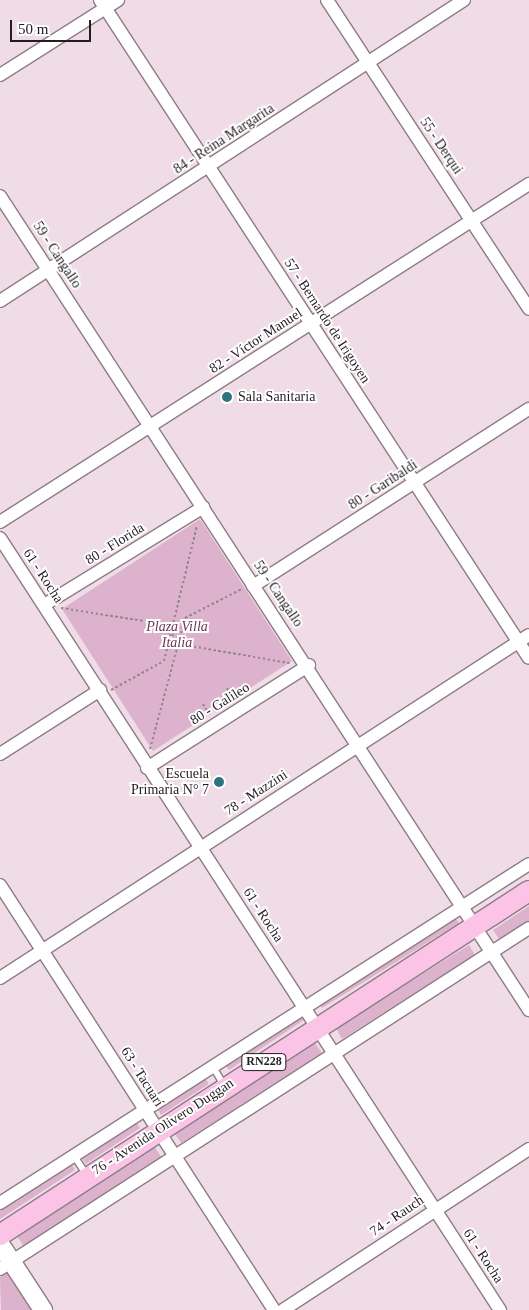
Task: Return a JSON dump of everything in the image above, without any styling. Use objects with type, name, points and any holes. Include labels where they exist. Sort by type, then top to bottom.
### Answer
[{"type":"highway","name":"76 - Avenida Olivero Duggan","points":[[0,1235],[157,1130],[319,1028],[529,891]]},
{"type":"main road","points":[[0,1244],[6,1266],[43,1310]]},
{"type":"street","points":[[0,75],[103,4],[118,0]]},
{"type":"street","name":"55 - Derqui","points":[[327,0],[367,64],[472,220],[529,309]]},
{"type":"street","name":"84 - Reina Margarita","points":[[0,301],[464,0]]},
{"type":"street","name":"57 - Bernardo de Irigoyen","points":[[103,4],[415,483],[524,638],[529,658]]},
{"type":"street","name":"82 - Víctor Manuel","points":[[0,522],[153,428],[311,323],[529,184]]},
{"type":"street","name":"59 - Cangallo","points":[[0,196],[153,428],[202,508],[309,666],[357,746],[529,1010]]},
{"type":"street","name":"80 - Garibaldi","points":[[253,585],[529,409]]},
{"type":"street","name":"80 - Florida","points":[[44,606],[202,508]]},
{"type":"street","name":"61 - Rocha","points":[[0,538],[101,693],[147,768],[319,1028],[500,1310]]},
{"type":"street","name":"78 - Mazzini","points":[[0,978],[524,638]]},
{"type":"street","name":"80 - Galileo","points":[[147,768],[309,666]]},
{"type":"street","points":[[0,754],[101,693]]},
{"type":"street","name":"76 - Avenida Olivero Duggan","points":[[0,1203],[213,1067],[304,1005],[529,864]]},
{"type":"street","name":"63 - Tacuarí","points":[[0,885],[274,1310]]},
{"type":"street","points":[[6,1266],[174,1155],[529,928]]},
{"type":"street","name":"74 - Rauch","points":[[283,1310],[529,1149]]},
{"type":"lane","points":[[213,1067],[225,1086]]},
{"type":"lane","points":[[74,1156],[87,1176]]},
{"type":"path","points":[[101,693],[164,661],[202,508]]},
{"type":"path","points":[[147,768],[180,638],[188,614],[253,585]]},
{"type":"path","points":[[44,606],[150,622],[180,638]]},
{"type":"path","points":[[179,644],[309,666]]},
{"type":"green space","name":"Plaza Villa Italia","points":[[200,519],[292,661],[153,751],[62,609]]},
{"type":"green space","points":[[529,906],[529,922],[500,940],[493,930]]},
{"type":"green space","points":[[455,917],[459,923],[322,1008],[319,1002]]},
{"type":"green space","points":[[469,945],[475,955],[342,1039],[336,1028]]},
{"type":"green space","points":[[300,1014],[304,1020],[229,1070],[225,1064]]},
{"type":"green space","points":[[315,1043],[322,1053],[181,1143],[175,1134]]},
{"type":"green space","points":[[205,1078],[209,1084],[161,1115],[157,1108]]},
{"type":"green space","points":[[136,1122],[140,1128],[86,1164],[82,1158]]},
{"type":"green space","points":[[154,1146],[162,1158],[25,1248],[17,1236]]},
{"type":"green space","points":[[72,1164],[75,1170],[0,1219],[0,1210]]},
{"type":"green space","points":[[8,1272],[33,1310],[1,1310],[0,1277]]},
{"type":"place","name":"Sala Sanitaria","points":[[227,397]]},
{"type":"place","name":"Escuela Primaria N° 7","points":[[219,782]]}]
